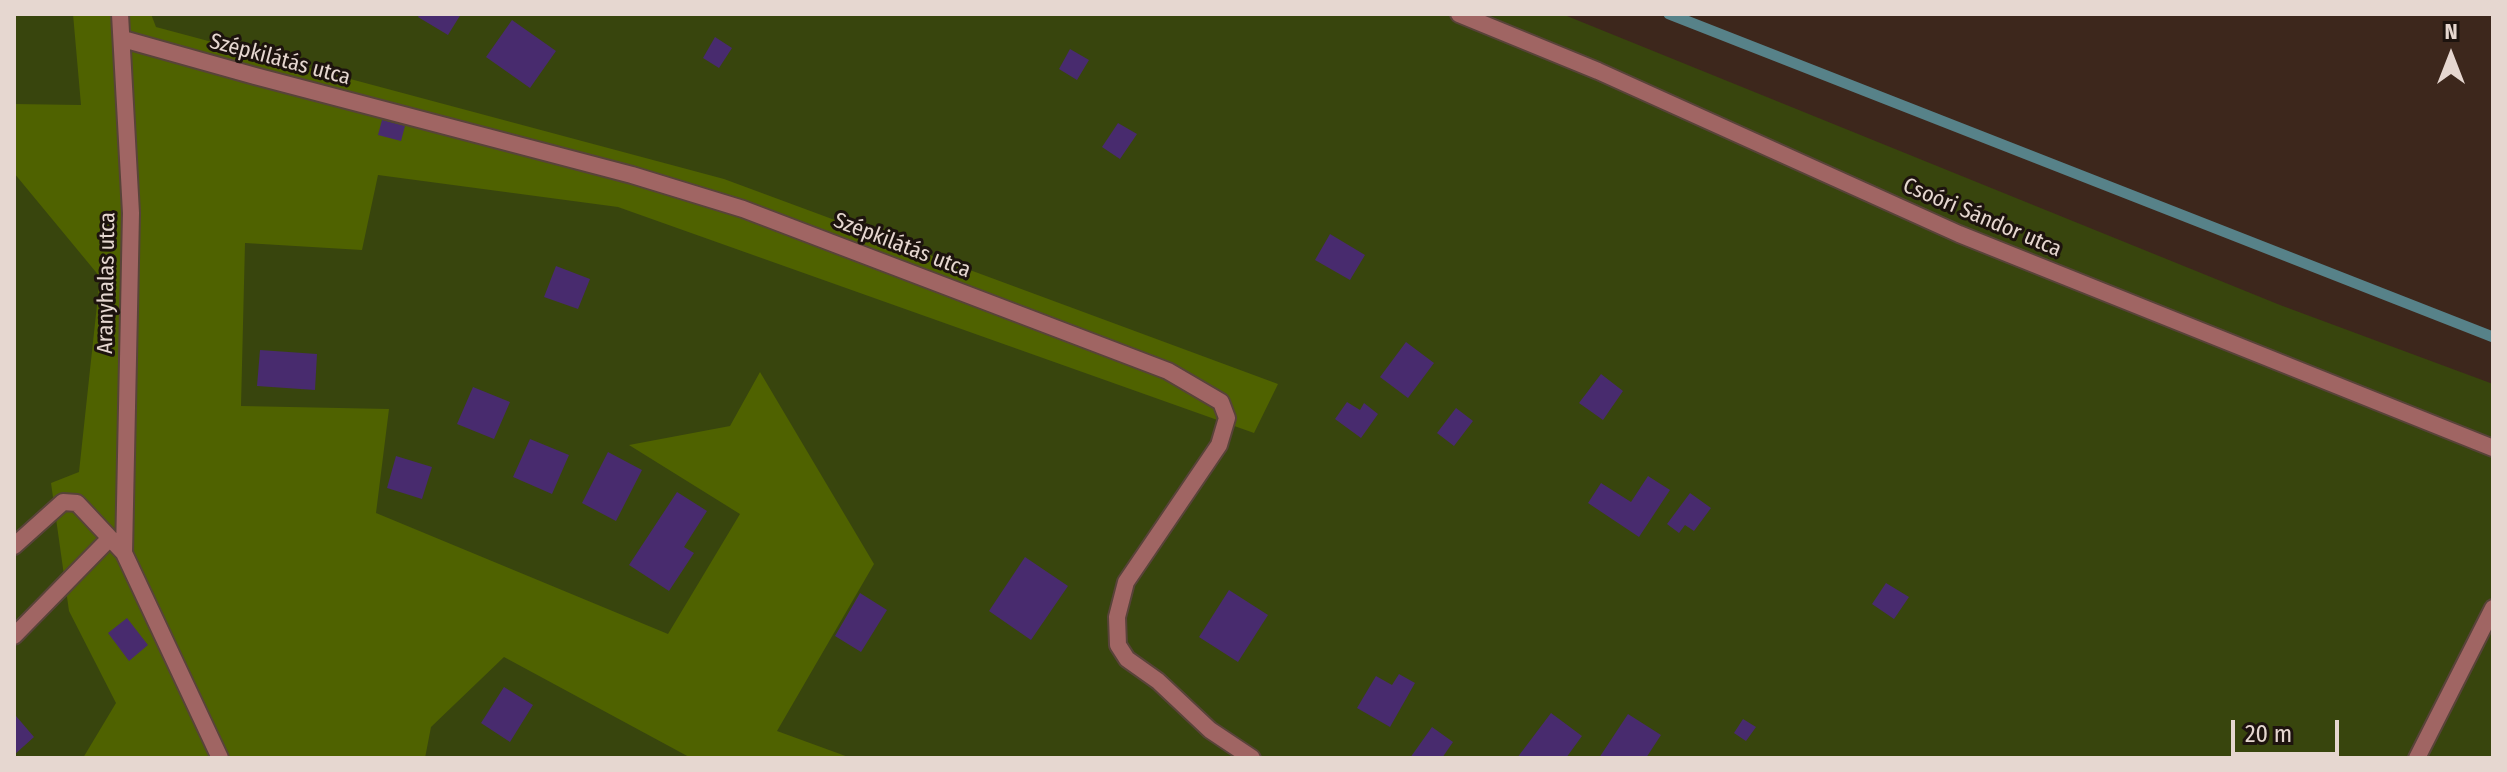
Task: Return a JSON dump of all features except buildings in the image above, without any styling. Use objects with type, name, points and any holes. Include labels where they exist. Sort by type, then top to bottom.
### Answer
[{"type":"street","name":"Aranyhalas utca","points":[[120,14],[131,213],[124,553]]},
{"type":"street","name":"Csoóri Sándor utca","points":[[1459,14],[1598,71],[1959,234],[2493,448]]},
{"type":"street","name":"Szépkilátás utca","points":[[123,39],[632,175],[743,209],[1168,371],[1221,402],[1227,418],[1219,445],[1126,582],[1117,617],[1118,645],[1127,659],[1158,681],[1210,730],[1252,758]]},
{"type":"street","name":"Aranyhalas utca","points":[[14,546],[63,502],[77,503],[124,553],[220,758]]},
{"type":"street","points":[[14,636],[109,539]]},
{"type":"street","points":[[2417,758],[2493,608]]},
{"type":"green space","points":[[14,14],[1562,14],[2280,305],[2493,384],[2493,758],[14,758]]},
{"type":"green space","points":[[73,14],[151,14],[156,27],[724,179],[1278,384],[1254,433],[618,207],[378,175],[362,250],[245,243],[241,406],[389,409],[376,513],[668,634],[740,514],[629,445],[730,426],[760,372],[874,564],[777,731],[851,758],[691,758],[504,657],[431,727],[425,758],[83,758],[116,703],[69,611],[51,483],[79,472],[100,277],[14,173],[14,104],[81,105]]},
{"type":"waterway","points":[[1669,14],[2493,337]]}]
